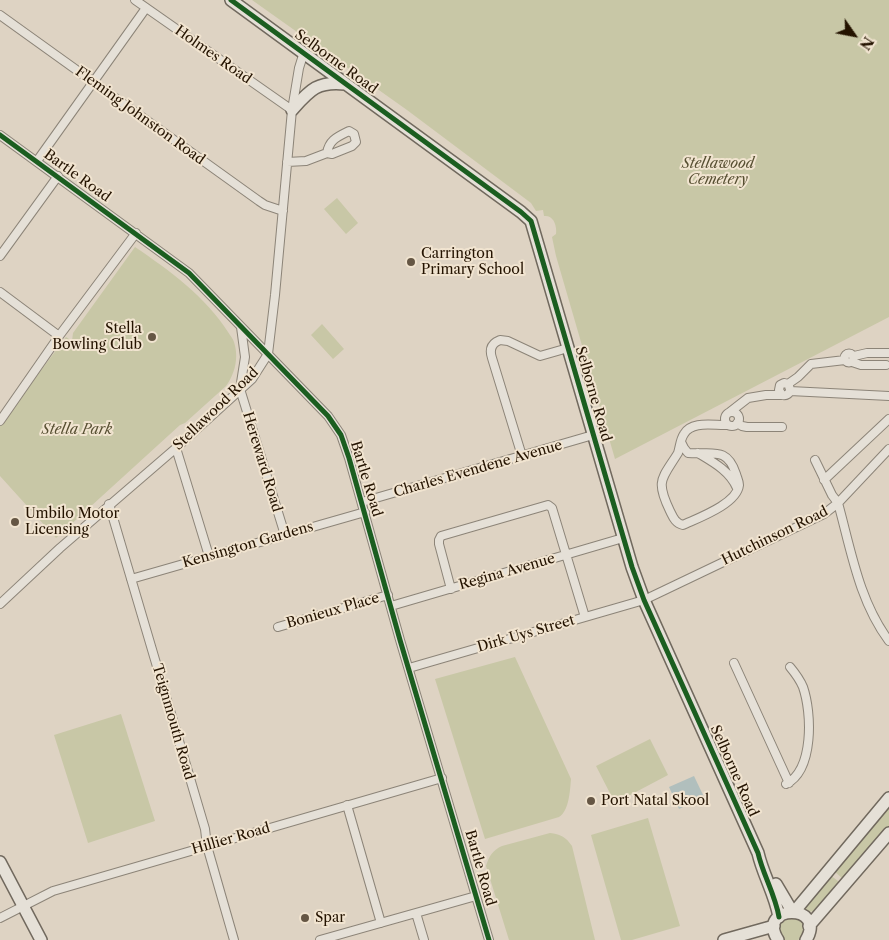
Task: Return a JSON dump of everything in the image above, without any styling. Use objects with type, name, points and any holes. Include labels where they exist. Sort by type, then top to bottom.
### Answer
[{"type":"street","name":"Holmes Road","points":[[135,0],[292,110]]},
{"type":"street","name":"Selborne Road","points":[[231,0],[529,218],[632,567],[644,600],[758,853],[776,901],[777,921],[774,932],[778,940]]},
{"type":"street","points":[[37,161],[146,8]]},
{"type":"street","name":"Fleming Johnston Road","points":[[0,15],[259,201],[283,211]]},
{"type":"street","name":"Stellawood Road","points":[[0,604],[109,504],[176,448],[240,389],[257,372],[268,354],[292,110],[299,68],[304,52]]},
{"type":"street","points":[[292,110],[308,92],[319,85],[347,84]]},
{"type":"street","name":"Bartle Road","points":[[0,135],[189,273],[311,398],[341,435],[489,940]]},
{"type":"street","points":[[287,162],[306,160],[327,153]]},
{"type":"street","points":[[0,256],[58,176]]},
{"type":"street","points":[[0,420],[59,336],[136,234]]},
{"type":"street","points":[[0,292],[59,336]]},
{"type":"street","points":[[240,389],[245,357],[241,327]]},
{"type":"street","points":[[522,456],[490,351],[496,342],[504,340],[540,356],[568,348]]},
{"type":"street","points":[[766,395],[786,395],[787,388],[813,363],[850,359],[866,353],[889,352]]},
{"type":"street","points":[[850,359],[861,364],[886,365]]},
{"type":"street","points":[[714,424],[748,398],[766,395],[787,388],[889,396]]},
{"type":"street","name":"Hereward Road","points":[[240,389],[285,535]]},
{"type":"street","points":[[734,421],[739,406]]},
{"type":"street","points":[[728,413],[735,413],[734,421]]},
{"type":"street","points":[[728,413],[725,420],[734,421],[742,426],[782,427]]},
{"type":"street","points":[[824,480],[889,419]]},
{"type":"street","points":[[681,442],[687,452],[718,453],[729,458],[733,463],[739,482],[738,490],[731,499],[712,511],[682,525],[675,521],[663,496],[662,481],[664,474],[678,453],[681,442],[685,432],[692,427],[734,421]]},
{"type":"street","name":"Charles Evendene Avenue","points":[[362,502],[593,435]]},
{"type":"street","points":[[176,448],[210,556]]},
{"type":"street","name":"Hutchinson Road","points":[[644,600],[824,514],[838,503],[889,449]]},
{"type":"street","points":[[672,461],[695,453],[723,469],[738,490]]},
{"type":"street","points":[[815,460],[832,495],[838,503],[864,594],[889,641]]},
{"type":"street","name":"Teignmouth Road","points":[[109,504],[205,829],[207,846],[234,940]]},
{"type":"street","points":[[451,589],[438,540],[441,536],[548,505],[552,508],[585,617]]},
{"type":"street","name":"Kensington Gardens","points":[[131,579],[365,512]]},
{"type":"street","name":"Regina Avenue","points":[[391,606],[623,538]]},
{"type":"street","name":"Bonieux Place","points":[[278,627],[388,595]]},
{"type":"street","name":"Dirk Uys Street","points":[[409,668],[644,600]]},
{"type":"street","points":[[734,663],[787,784],[798,774],[802,766],[806,754],[809,728],[803,689],[790,667]]},
{"type":"street","name":"Hillier Road","points":[[0,918],[54,891],[442,778]]},
{"type":"street","points":[[724,940],[777,921],[793,911],[889,798]]},
{"type":"street","points":[[348,805],[381,923]]},
{"type":"street","points":[[808,935],[889,833]]},
{"type":"street","name":"Selborne Road","points":[[758,853],[766,862],[779,890],[793,911],[803,915],[808,935]]},
{"type":"street","points":[[0,862],[41,940]]},
{"type":"street","points":[[320,940],[476,896]]},
{"type":"street","points":[[416,913],[424,940]]},
{"type":"green space","name":"Stellawood Cemetery","points":[[252,0],[889,0],[889,317],[615,459],[556,256],[552,237],[556,234],[556,228],[552,219],[544,216],[543,210],[536,211],[531,203],[407,110]]},
{"type":"green space","points":[[337,198],[358,223],[346,234],[324,209]]},
{"type":"green space","name":"Stella Park","points":[[135,247],[186,285],[219,319],[234,342],[236,359],[234,371],[226,386],[185,423],[180,425],[56,538],[0,476],[0,425],[66,337],[72,341],[73,333]]},
{"type":"green space","points":[[322,324],[344,349],[333,359],[311,335]]},
{"type":"green space","points":[[515,657],[571,779],[569,795],[567,806],[559,817],[485,839],[435,679]]},
{"type":"green space","points":[[121,714],[155,821],[88,843],[54,735]]},
{"type":"green space","points":[[650,739],[668,775],[615,803],[596,766]]},
{"type":"green space","points":[[889,804],[889,826],[843,879],[834,871]]},
{"type":"green space","points":[[648,818],[680,926],[632,940],[621,940],[591,835]]},
{"type":"green space","points":[[550,833],[562,836],[572,846],[595,940],[509,940],[486,866],[487,862],[494,851],[502,846]]},
{"type":"green space","points":[[830,875],[838,881],[838,885],[815,911],[808,912],[805,904]]},
{"type":"green space","points":[[791,916],[800,920],[804,929],[800,938],[791,942],[782,938],[778,929],[782,920]]},
{"type":"shaded area","points":[[694,776],[704,797],[679,809],[669,787]]},
{"type":"cycle path","points":[[231,0],[531,221],[632,567],[644,600],[758,853],[779,917]]},
{"type":"cycle path","points":[[0,135],[189,273],[328,416],[341,435],[489,940]]},
{"type":"place","name":"Carrington Primary School","points":[[411,262]]},
{"type":"place","name":"Stella Bowling Club","points":[[152,337]]},
{"type":"place","name":"Umbilo Motor Licensing","points":[[15,522]]},
{"type":"place","name":"Port Natal Skool","points":[[591,801]]},
{"type":"place","name":"Spar","points":[[305,918]]}]
